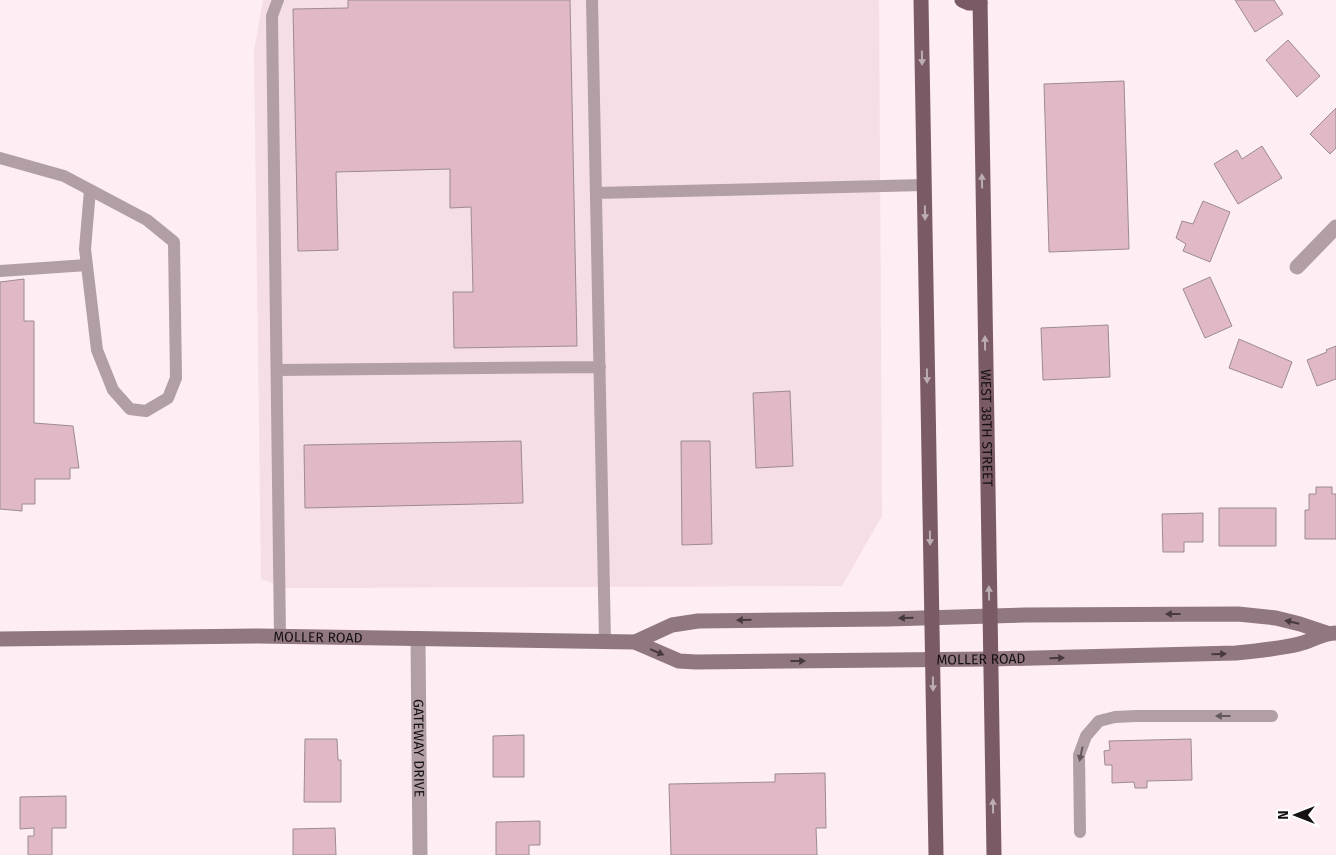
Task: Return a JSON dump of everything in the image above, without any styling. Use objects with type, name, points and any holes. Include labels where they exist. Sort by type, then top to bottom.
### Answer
[{"type":"main road","points":[[921,0],[936,855]]},
{"type":"main road","points":[[962,0],[969,3],[980,2]]},
{"type":"main road","name":"WEST 38TH STREET","points":[[980,2],[994,855]]},
{"type":"main road","name":"MOLLER ROAD","points":[[635,642],[672,625],[698,621],[932,618],[990,615],[1238,614],[1276,618],[1331,633]]},
{"type":"main road","name":"MOLLER ROAD","points":[[0,639],[280,637],[635,642],[679,662],[991,659],[1236,653],[1302,644],[1331,633]]},
{"type":"street","points":[[1297,267],[1336,227]]},
{"type":"street","name":"GATEWAY DRIVE","points":[[418,640],[420,855]]},
{"type":"lane","points":[[278,0],[272,16],[280,637]]},
{"type":"lane","points":[[592,0],[605,641]]},
{"type":"lane","points":[[0,158],[64,176],[147,220],[174,242],[176,378],[168,398],[146,411],[130,410],[113,390],[97,350],[85,248],[90,190]]},
{"type":"lane","points":[[596,193],[924,185]]},
{"type":"lane","points":[[0,271],[87,265]]},
{"type":"lane","points":[[277,370],[600,367]]},
{"type":"lane","points":[[1080,832],[1079,755],[1086,736],[1099,721],[1136,716],[1272,716]]},
{"type":"shaded area","points":[[263,0],[879,0],[882,516],[842,586],[285,588],[261,579],[254,51]]},
{"type":"building","points":[[348,0],[570,0],[577,346],[454,348],[453,292],[473,292],[471,207],[450,208],[450,169],[336,172],[338,250],[298,251],[293,9],[348,8]]},
{"type":"building","points":[[1235,0],[1274,0],[1283,14],[1255,32]]},
{"type":"building","points":[[1288,40],[1320,76],[1297,97],[1266,60]]},
{"type":"building","points":[[1124,81],[1129,249],[1049,252],[1044,84]]},
{"type":"building","points":[[1336,108],[1336,148],[1330,154],[1310,134]]},
{"type":"building","points":[[1262,146],[1282,178],[1238,204],[1214,164],[1237,150],[1242,159]]},
{"type":"building","points":[[1203,201],[1230,212],[1210,262],[1183,251],[1186,244],[1176,238],[1182,221],[1193,224]]},
{"type":"building","points":[[1210,277],[1232,326],[1205,338],[1183,289]]},
{"type":"building","points":[[24,279],[24,321],[34,321],[34,423],[73,426],[79,468],[70,468],[70,479],[35,479],[35,504],[22,504],[22,511],[0,509],[0,282]]},
{"type":"building","points":[[1108,325],[1110,377],[1043,380],[1041,328]]},
{"type":"building","points":[[1239,339],[1292,362],[1282,388],[1229,368]]},
{"type":"building","points":[[1336,346],[1336,379],[1317,386],[1307,360]]},
{"type":"building","points":[[790,391],[793,466],[756,468],[753,393]]},
{"type":"building","points":[[521,441],[523,503],[305,508],[304,445]]},
{"type":"building","points":[[681,441],[710,441],[712,544],[682,545]]},
{"type":"building","points":[[1316,487],[1332,487],[1332,494],[1336,494],[1336,539],[1305,539],[1305,510],[1309,510],[1309,494],[1316,494]]},
{"type":"building","points":[[1219,508],[1276,508],[1276,546],[1219,546]]},
{"type":"building","points":[[1203,513],[1203,542],[1184,542],[1184,552],[1163,552],[1162,514]]},
{"type":"building","points":[[524,735],[524,777],[493,777],[493,736]]},
{"type":"building","points":[[305,739],[337,739],[338,760],[341,760],[341,802],[304,802]]},
{"type":"building","points":[[1191,739],[1192,780],[1147,781],[1147,788],[1135,788],[1134,782],[1112,783],[1112,765],[1105,765],[1104,751],[1110,750],[1109,741]]},
{"type":"building","points":[[825,773],[826,828],[816,828],[817,855],[671,855],[669,784],[775,782],[775,774]]},
{"type":"building","points":[[66,796],[66,828],[52,828],[52,855],[28,855],[28,836],[34,836],[34,828],[20,829],[20,797]]},
{"type":"building","points":[[540,821],[540,845],[529,845],[529,855],[496,855],[496,822]]},
{"type":"building","points":[[335,828],[336,855],[293,855],[293,829]]}]
